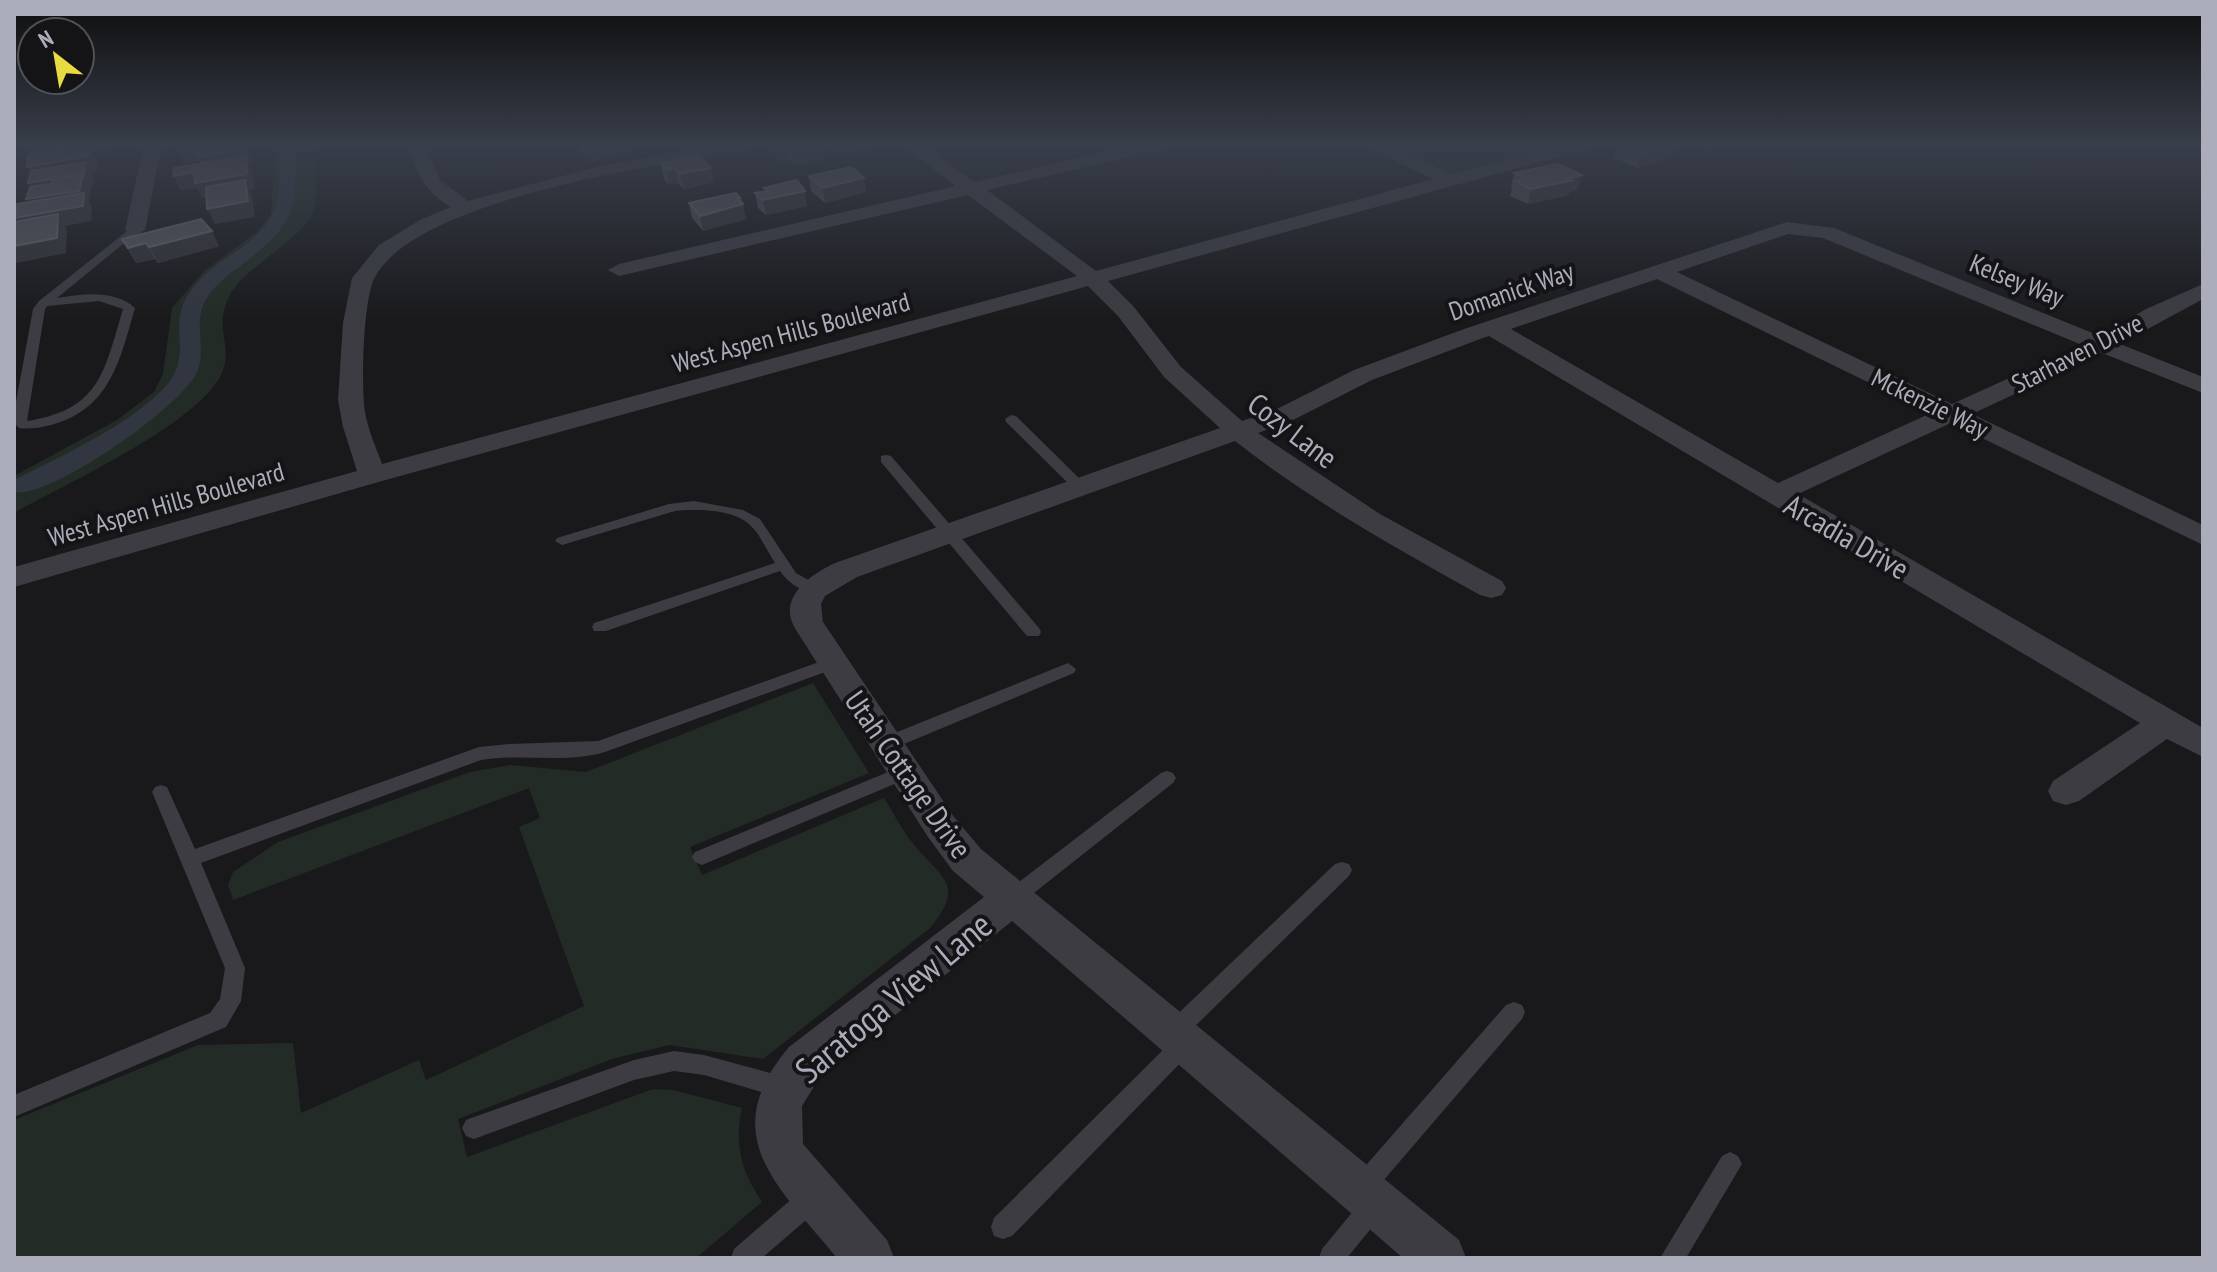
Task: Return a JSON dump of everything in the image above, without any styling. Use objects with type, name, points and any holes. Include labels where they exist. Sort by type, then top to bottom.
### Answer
[{"type":"street","points":[[135,230],[141,203]]},
{"type":"street","points":[[458,203],[465,207]]},
{"type":"street","points":[[372,475],[352,409],[351,375],[363,279],[399,240],[477,203]]},
{"type":"street","points":[[619,270],[903,203]]},
{"type":"street","name":"Cozy Lane","points":[[990,203],[1092,278],[1120,304],[1172,373],[1239,431],[1348,510],[1491,588]]},
{"type":"street","name":"West Aspen Hills Boulevard","points":[[14,577],[372,475],[1364,203]]},
{"type":"street","name":"Domanick Way","points":[[1239,431],[1316,402],[1363,375],[1491,327],[1781,229],[1809,227]]},
{"type":"street","name":"Kelsey Way","points":[[1809,227],[2203,386]]},
{"type":"street","name":"Mckenzie Way","points":[[1658,271],[2203,536]]},
{"type":"street","name":"Starhaven Drive","points":[[1776,494],[2101,345],[2154,314],[2203,291]]},
{"type":"street","name":"Arcadia Drive","points":[[1491,327],[2203,744]]},
{"type":"street","points":[[814,589],[846,570],[1239,431]]},
{"type":"street","name":"Utah Cottage Drive","points":[[814,589],[804,605],[804,614],[833,663],[954,844],[1011,899],[1441,1258]]},
{"type":"street","points":[[2066,791],[2166,722]]},
{"type":"street","name":"Saratoga View Lane","points":[[869,1258],[784,1157],[776,1119],[785,1088],[805,1061],[1011,899]]},
{"type":"lane","points":[[43,303],[78,298],[109,299],[129,308],[107,382],[95,398],[63,419],[24,425],[19,421],[39,309],[43,303],[135,230]]},
{"type":"lane","points":[[1011,419],[1081,488]]},
{"type":"lane","points":[[886,459],[1033,632]]},
{"type":"lane","points":[[562,541],[674,507],[703,506],[751,518],[795,581],[814,589]]},
{"type":"lane","points":[[600,627],[783,565]]},
{"type":"lane","points":[[190,859],[479,754],[517,748],[572,750],[599,747],[833,663]]},
{"type":"lane","points":[[702,857],[1068,669]]},
{"type":"lane","points":[[1011,899],[1167,778]]},
{"type":"lane","points":[[14,1106],[218,1020],[230,1001],[235,968],[161,792]]},
{"type":"lane","points":[[1003,1227],[1179,1038],[1342,870]]},
{"type":"lane","points":[[1331,1258],[1369,1195],[1514,1012]]},
{"type":"lane","points":[[474,1128],[634,1070],[674,1061],[704,1065],[785,1088]]},
{"type":"lane","points":[[1672,1258],[1730,1164]]},
{"type":"lane","points":[[743,1258],[815,1195]]},
{"type":"shaded area","points":[[272,203],[315,203],[307,223],[242,279],[227,300],[223,324],[225,364],[207,394],[158,433],[14,513],[14,476],[117,420],[154,392],[163,374],[172,308],[204,271],[257,232],[271,214]]},
{"type":"shaded area","points":[[813,683],[869,773],[690,847],[702,875],[884,798],[911,841],[946,882],[947,901],[929,929],[763,1059],[669,1045],[612,1059],[458,1119],[467,1157],[653,1089],[673,1090],[742,1108],[739,1134],[741,1157],[762,1202],[696,1258],[14,1258],[14,1120],[198,1045],[293,1043],[301,1113],[419,1060],[426,1080],[584,1006],[519,827],[540,818],[529,788],[233,900],[228,885],[233,872],[278,842],[470,772],[510,765],[586,772]]},
{"type":"building","points":[[83,203],[83,206],[15,218],[17,204]]},
{"type":"building","points":[[207,203],[236,203],[207,209]]},
{"type":"building","points":[[689,203],[743,204],[700,216]]},
{"type":"building","points":[[58,214],[57,238],[14,246],[14,222]]},
{"type":"building","points":[[201,219],[212,231],[149,247],[146,243],[128,248],[122,239]]},
{"type":"waterway","points":[[23,486],[138,421],[176,388],[189,361],[188,323],[193,303],[211,280],[272,231],[285,203]]}]
